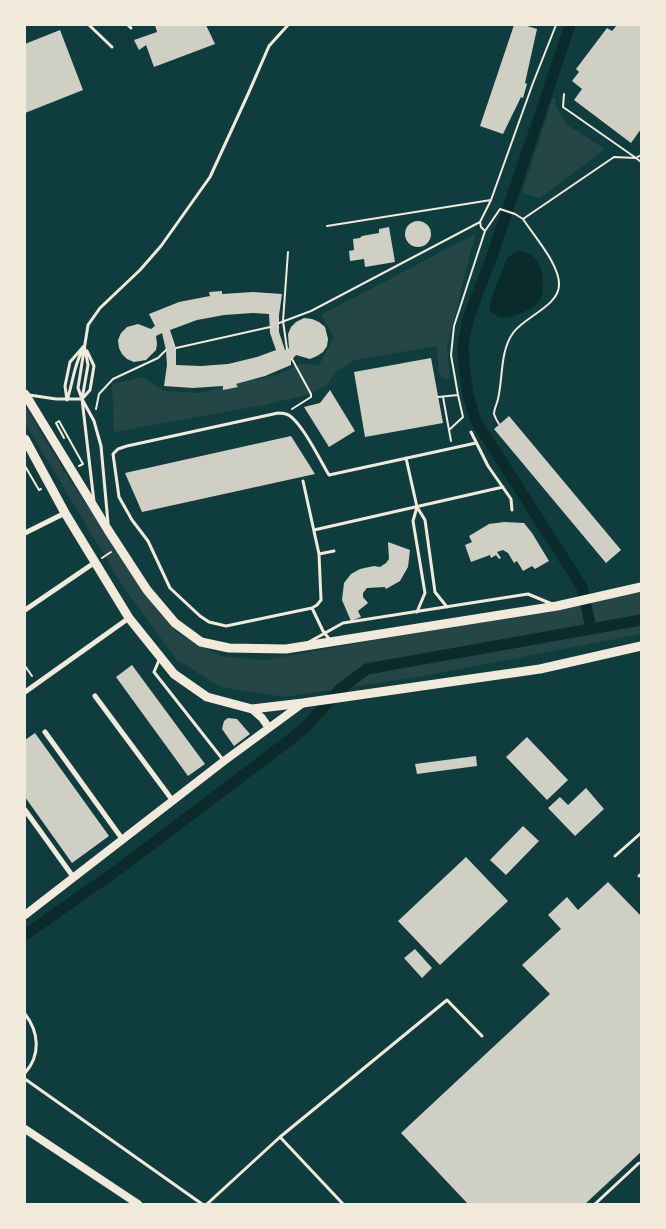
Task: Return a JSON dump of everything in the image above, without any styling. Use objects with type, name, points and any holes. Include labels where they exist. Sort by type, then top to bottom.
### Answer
[{"type":"main road","points":[[25,394],[147,590],[175,623],[201,642],[228,648],[274,649],[303,645],[327,637],[557,606],[641,587]]},
{"type":"main road","points":[[25,439],[65,513],[129,618],[174,674],[207,697],[252,709],[540,669],[641,646]]},
{"type":"street","points":[[25,534],[65,513]]},
{"type":"street","points":[[25,610],[94,562]]},
{"type":"street","points":[[25,692],[129,618]]},
{"type":"street","points":[[95,696],[173,801]]},
{"type":"street","points":[[25,915],[224,761],[303,703]]},
{"type":"street","points":[[252,709],[269,728]]},
{"type":"street","points":[[45,732],[123,840]]},
{"type":"street","points":[[25,810],[74,878]]},
{"type":"street","points":[[25,1129],[138,1204]]},
{"type":"lane","points":[[90,25],[112,47]]},
{"type":"lane","points":[[108,530],[101,446],[94,421],[78,388],[88,325],[100,308],[140,270],[161,246],[210,176],[269,46],[288,25]]},
{"type":"lane","points":[[85,346],[88,365],[82,399],[95,507]]},
{"type":"lane","points":[[25,394],[67,400],[82,399],[90,390],[94,366],[85,346]]},
{"type":"lane","points":[[67,400],[65,386],[70,362],[85,346]]},
{"type":"lane","points":[[67,400],[72,387],[76,363],[85,346]]},
{"type":"lane","points":[[303,481],[319,554],[320,600],[312,608],[226,626],[210,622],[200,616],[170,588],[148,541],[132,520],[119,497],[113,454],[118,449],[278,413],[286,414],[302,429],[329,475],[476,443]]},
{"type":"lane","points":[[471,432],[488,466],[511,499],[512,510]]},
{"type":"lane","points":[[406,458],[417,507],[424,520],[435,592],[447,607]]},
{"type":"lane","points":[[314,530],[503,487]]},
{"type":"lane","points":[[417,507],[413,521],[424,593],[417,612]]},
{"type":"lane","points":[[319,554],[334,551]]},
{"type":"lane","points":[[312,608],[327,637],[343,623],[528,594],[557,606]]},
{"type":"lane","points":[[160,657],[154,672],[224,761]]},
{"type":"lane","points":[[615,856],[641,832]]},
{"type":"lane","points":[[207,1204],[280,1137],[447,1000],[482,1036]]},
{"type":"lane","points":[[25,1014],[32,1022],[36,1033],[37,1045],[35,1057],[25,1072]]},
{"type":"lane","points":[[25,1079],[202,1204]]},
{"type":"lane","points":[[280,1137],[343,1204]]},
{"type":"lane","points":[[595,1204],[639,1163]]},
{"type":"path","points":[[279,323],[311,311],[480,222],[491,200],[556,25]]},
{"type":"path","points":[[564,94],[564,107],[641,162]]},
{"type":"path","points":[[523,219],[614,157],[636,158],[641,155]]},
{"type":"path","points":[[327,226],[491,200]]},
{"type":"path","points":[[449,430],[463,417],[451,355],[454,326],[485,231],[500,209],[523,219],[552,262],[558,274],[559,287],[557,296],[536,314],[521,323],[512,333],[505,347],[498,400],[494,413],[499,424]]},
{"type":"path","points":[[480,222],[481,227],[485,231]]},
{"type":"path","points":[[287,350],[283,321],[288,252]]},
{"type":"path","points":[[176,348],[270,326]]},
{"type":"path","points":[[94,421],[99,394],[112,379],[158,358],[166,350]]},
{"type":"path","points":[[286,414],[299,403],[311,397],[292,359]]},
{"type":"path","points":[[438,397],[458,395]]},
{"type":"path","points":[[443,397],[453,448]]},
{"type":"path","points":[[72,470],[83,464],[59,421],[56,423],[78,461]]},
{"type":"path","points":[[94,562],[119,547]]},
{"type":"path","points":[[25,666],[37,684]]},
{"type":"shaded area","points":[[553,97],[556,99],[555,104],[567,125],[605,149],[540,198],[522,193]]},
{"type":"shaded area","points":[[475,234],[447,348],[450,378],[445,379],[439,373],[437,346],[355,360],[337,371],[326,386],[307,395],[264,405],[114,432],[112,384],[143,377],[164,391],[199,393],[279,374],[300,364],[319,365],[334,337],[321,315]]},
{"type":"shaded area","points":[[518,251],[530,254],[538,262],[543,282],[541,296],[539,301],[527,311],[510,317],[499,317],[490,311],[490,302],[507,258]]},
{"type":"shaded area","points":[[25,406],[66,474],[127,566],[177,633],[221,656],[265,660],[641,591],[641,634],[424,676],[285,697],[220,687],[176,659],[124,588],[25,423]]},
{"type":"building","points":[[155,25],[206,25],[215,44],[154,67],[146,45],[139,50],[134,40],[157,32]]},
{"type":"building","points":[[514,25],[524,25],[537,29],[523,98],[521,97],[503,134],[480,126]]},
{"type":"building","points":[[617,25],[641,25],[641,129],[631,143],[574,100],[582,89],[572,81],[579,72],[576,69],[607,28],[612,31]]},
{"type":"building","points":[[60,30],[83,90],[25,113],[25,44]]},
{"type":"building","points":[[418,221],[427,225],[431,234],[427,243],[418,247],[409,243],[405,234],[409,225]]},
{"type":"building","points":[[389,227],[395,262],[365,267],[364,259],[350,261],[349,251],[354,250],[353,239],[379,233],[379,229]]},
{"type":"building","points":[[222,291],[222,294],[253,292],[282,294],[279,332],[285,350],[289,348],[288,334],[291,327],[304,318],[319,322],[325,327],[328,339],[327,346],[323,352],[310,359],[296,355],[291,361],[291,365],[265,376],[236,384],[238,387],[223,390],[223,386],[193,388],[164,386],[167,365],[162,333],[156,336],[156,350],[146,360],[134,362],[122,354],[118,340],[121,333],[127,327],[138,324],[151,329],[155,326],[149,314],[179,302],[210,296],[209,292]],"holes":[[[269,314],[270,333],[276,350],[228,364],[176,365],[176,348],[170,330],[197,320],[224,315]]]},
{"type":"building","points":[[431,358],[443,423],[365,437],[354,372]]},
{"type":"building","points":[[330,390],[355,431],[329,447],[304,407],[320,403]]},
{"type":"building","points":[[509,416],[621,550],[606,563],[494,429]]},
{"type":"building","points":[[291,436],[315,474],[142,512],[125,473]]},
{"type":"building","points":[[504,522],[524,523],[549,561],[535,569],[532,566],[523,571],[517,561],[514,563],[508,553],[503,550],[497,552],[501,558],[499,559],[496,555],[491,558],[490,555],[471,562],[465,545],[472,542],[469,536],[489,524]]},
{"type":"building","points":[[388,542],[410,550],[408,567],[400,581],[386,589],[385,587],[367,588],[363,593],[363,597],[368,603],[358,611],[361,617],[351,621],[342,600],[344,583],[351,574],[360,569],[374,566],[380,567],[386,563],[389,559]]},
{"type":"building","points":[[132,665],[205,764],[188,776],[116,677]]},
{"type":"building","points":[[228,718],[237,719],[250,734],[234,746],[222,729],[224,721]]},
{"type":"building","points":[[35,733],[109,836],[72,863],[25,797],[25,740]]},
{"type":"building","points":[[527,737],[568,780],[547,800],[506,757]]},
{"type":"building","points":[[476,756],[477,766],[417,774],[415,764]]},
{"type":"building","points":[[586,788],[604,809],[575,836],[548,808],[560,797],[568,805]]},
{"type":"building","points":[[523,826],[539,841],[506,875],[490,860]]},
{"type":"building","points":[[466,857],[508,901],[440,965],[398,921]]},
{"type":"building","points":[[608,882],[641,916],[641,1152],[585,1204],[468,1204],[401,1133],[550,994],[522,965],[561,929],[548,915],[567,897],[578,910]]},
{"type":"building","points":[[415,949],[432,968],[422,978],[404,958]]},
{"type":"waterway","points":[[570,25],[491,259],[469,316],[463,344],[468,395],[476,421],[582,587],[591,628]]},
{"type":"waterway","points":[[25,935],[123,866],[304,729],[340,689],[367,669],[641,620]]}]
